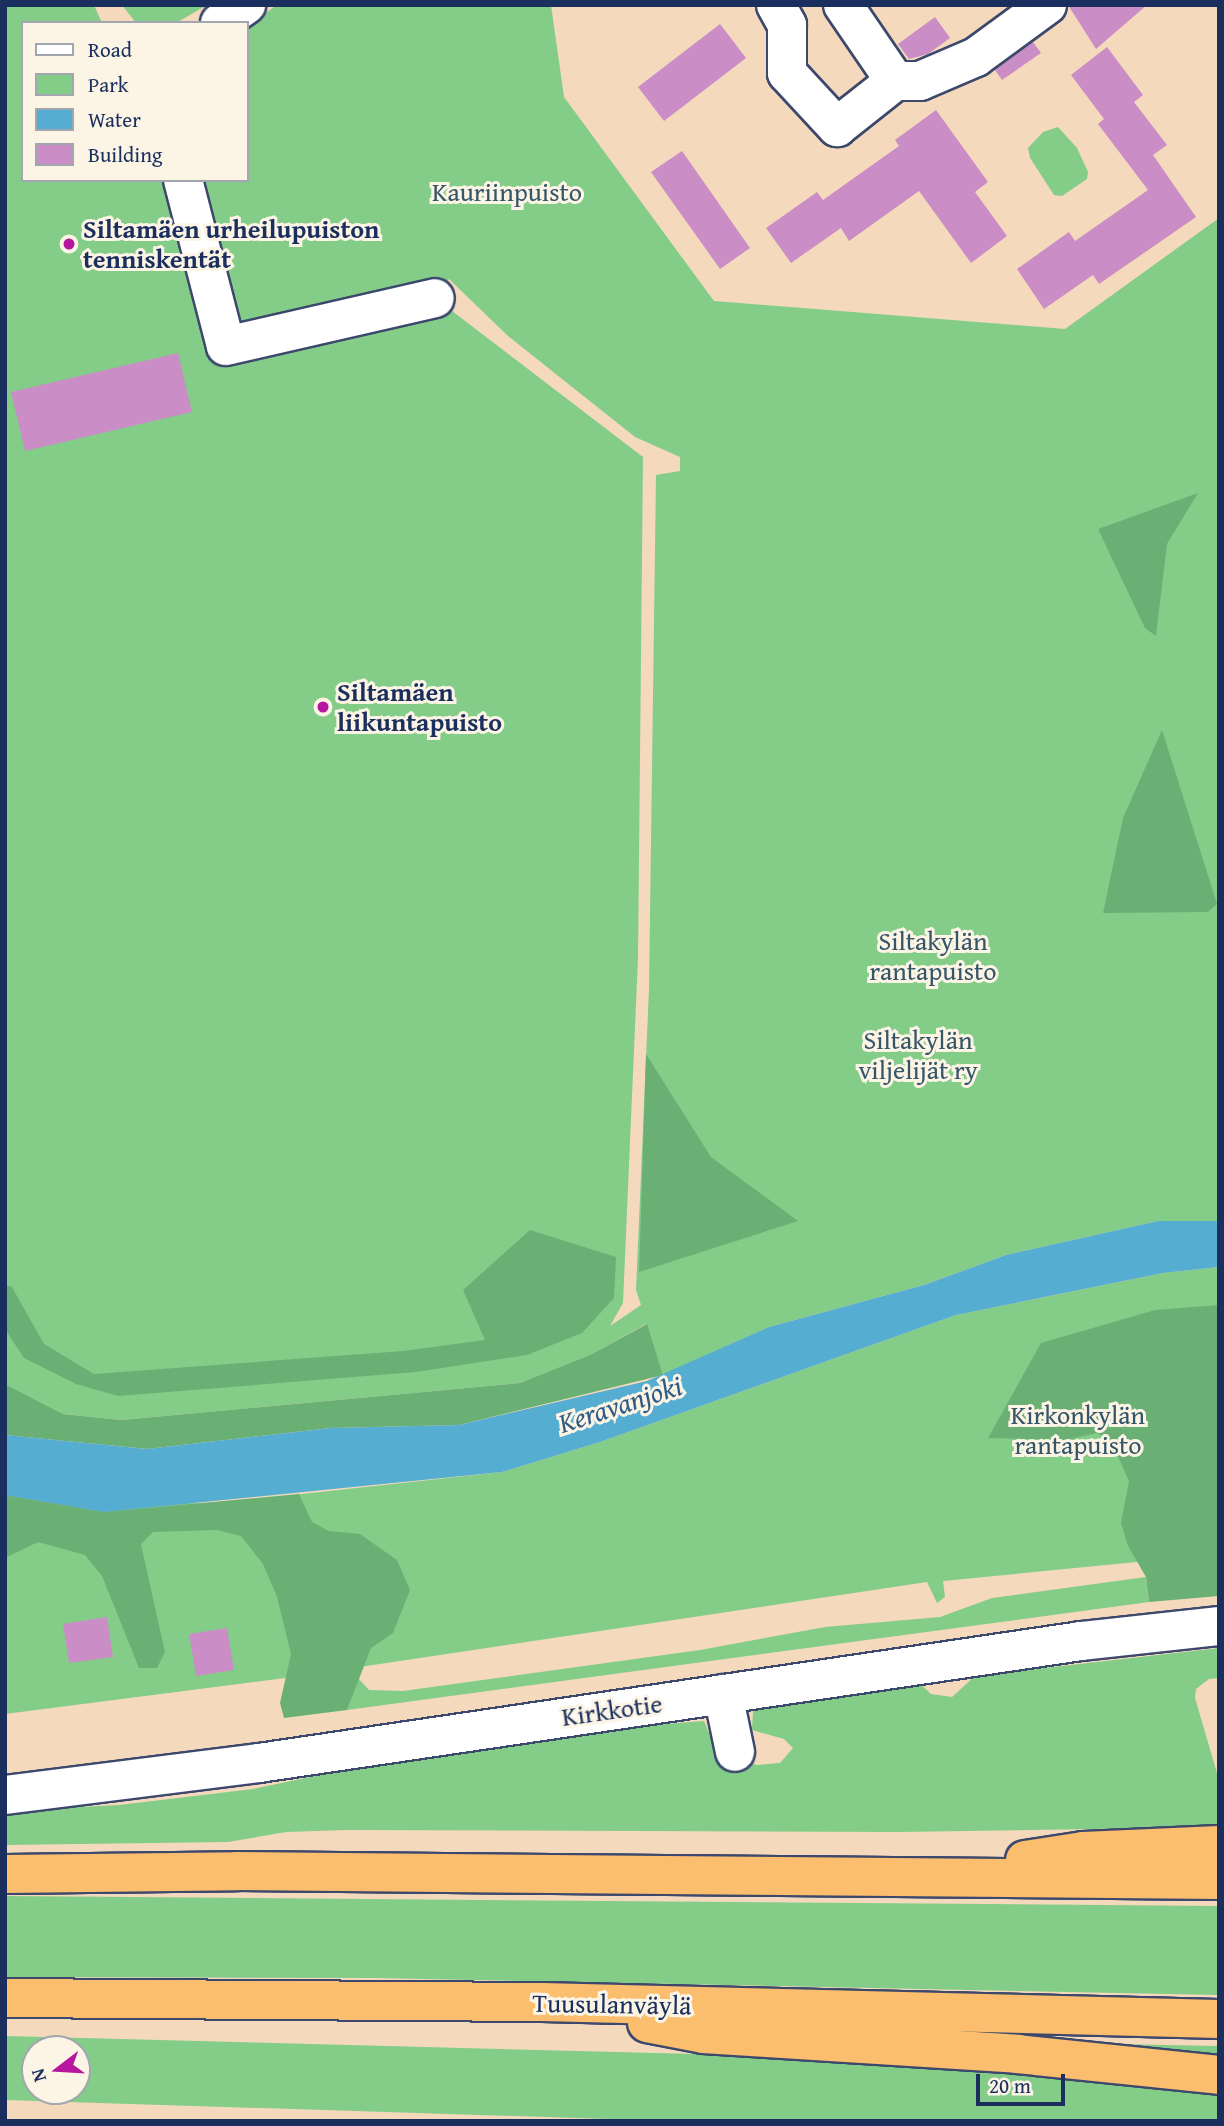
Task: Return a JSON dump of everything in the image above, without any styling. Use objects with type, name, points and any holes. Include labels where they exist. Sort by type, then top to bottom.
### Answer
[{"type":"highway","points":[[916,1878],[1083,1852],[1219,1846]]},
{"type":"highway","points":[[5,1874],[237,1871],[1219,1880]]},
{"type":"highway","name":"Tuusulanväylä","points":[[5,1998],[542,2002],[1219,2019]]},
{"type":"highway","points":[[542,2002],[703,2034],[1017,2054],[1219,2075]]},
{"type":"street","points":[[223,21],[246,5]]},
{"type":"street","points":[[776,5],[788,25],[787,73],[838,127],[895,81],[920,82],[976,57],[1047,5]]},
{"type":"street","points":[[843,5],[895,81]]},
{"type":"street","points":[[184,182],[226,346],[435,298]]},
{"type":"street","name":"Kirkkotie","points":[[5,1794],[259,1763],[1081,1641],[1219,1626]]},
{"type":"street","points":[[723,1694],[734,1752]]},
{"type":"green space","points":[[5,5],[94,5],[101,21],[21,21],[21,182],[248,182],[248,25],[277,5],[551,5],[564,97],[714,301],[1065,329],[1219,218],[1219,1221],[1158,1221],[1006,1255],[924,1285],[769,1327],[663,1375],[646,1324],[592,1354],[520,1383],[121,1420],[63,1414],[5,1384]],"holes":[[[449,279],[508,336],[635,437],[680,457],[680,471],[656,475],[649,989],[636,1290],[641,1305],[610,1326],[623,1303],[638,958],[643,457],[435,298]]]},
{"type":"green space","points":[[122,5],[207,5],[179,21],[134,21]]},
{"type":"green space","points":[[1058,127],[1077,148],[1088,172],[1087,179],[1062,196],[1054,195],[1030,158],[1028,148],[1043,132]]},
{"type":"green space","points":[[1198,493],[1167,544],[1156,636],[1145,628],[1098,529]]},
{"type":"green space","points":[[1162,730],[1217,904],[1208,912],[1103,913],[1123,818]]},
{"type":"green space","points":[[646,1054],[711,1157],[798,1221],[639,1272]]},
{"type":"green space","points":[[530,1230],[616,1257],[614,1298],[582,1333],[527,1355],[416,1372],[118,1396],[76,1384],[24,1358],[5,1329],[5,1285],[12,1287],[44,1344],[94,1374],[403,1351],[485,1340],[463,1290]]},
{"type":"green space","name":"Kirkonkylän rantapuisto","points":[[1219,1267],[1219,1554],[943,1581],[945,1597],[937,1603],[927,1582],[293,1677],[5,1714],[5,1495],[212,1504],[502,1472],[600,1442],[956,1315],[1163,1273]]},
{"type":"green space","points":[[1219,1305],[1219,1596],[1149,1602],[1146,1577],[1128,1546],[1121,1523],[1129,1481],[1112,1443],[1097,1433],[1066,1440],[988,1438],[1041,1343],[1155,1310]]},
{"type":"green space","points":[[647,1324],[663,1375],[459,1425],[331,1428],[147,1449],[5,1435],[5,1384],[63,1414],[121,1420],[520,1383],[592,1354]]},
{"type":"green space","points":[[299,1494],[312,1522],[329,1531],[360,1534],[397,1560],[410,1590],[393,1633],[371,1648],[347,1710],[284,1718],[280,1703],[291,1654],[277,1597],[263,1564],[241,1536],[217,1530],[153,1532],[141,1544],[165,1652],[157,1668],[139,1668],[102,1576],[85,1555],[38,1542],[5,1558],[5,1495],[104,1512]]},
{"type":"green space","points":[[1146,1577],[1149,1602],[347,1710],[358,1678],[369,1690],[403,1691],[700,1650],[825,1627],[940,1617],[992,1598]]},
{"type":"green space","points":[[1219,1648],[1219,1678],[1209,1679],[1196,1689],[1195,1698],[1219,1780],[1219,1827],[899,1832],[346,1830],[286,1832],[228,1842],[5,1845],[5,1811],[119,1805],[253,1789],[353,1768],[640,1726],[704,1721],[714,1745],[732,1759],[757,1765],[780,1763],[793,1748],[784,1739],[752,1730],[753,1711],[764,1704],[917,1681],[931,1694],[952,1697],[975,1676]]},
{"type":"green space","points":[[5,1896],[1219,1906],[1219,1995],[374,1978],[5,1977]]},
{"type":"green space","points":[[5,2036],[21,2036],[21,2101],[5,2100]]},
{"type":"green space","points":[[91,2038],[771,2056],[1051,2073],[1219,2095],[1219,2121],[671,2121],[91,2103]]},
{"type":"green space","points":[[1113,2044],[1219,2046],[1219,2061],[1111,2050]]},
{"type":"water","name":"Keravanjoki","points":[[1158,1221],[1219,1221],[1219,1267],[1163,1273],[956,1315],[600,1442],[502,1472],[104,1512],[5,1495],[5,1435],[147,1449],[331,1428],[459,1425],[647,1381],[769,1327],[924,1285],[1006,1255]]},
{"type":"building","points":[[1068,5],[1147,5],[1096,49]]},
{"type":"building","points":[[935,17],[950,38],[928,54],[909,59],[898,44]]},
{"type":"building","points":[[720,24],[746,58],[664,121],[638,87]]},
{"type":"building","points":[[1033,42],[1041,53],[1002,80],[995,70]]},
{"type":"building","points":[[1107,47],[1143,95],[1134,102],[1167,145],[1153,155],[1196,217],[1099,284],[1093,275],[1044,309],[1017,269],[1069,232],[1075,241],[1148,190],[1098,124],[1104,119],[1071,75]]},
{"type":"building","points":[[936,110],[988,182],[975,192],[1007,236],[971,263],[919,191],[849,241],[841,228],[791,263],[766,228],[817,192],[823,200],[899,146],[895,140]]},
{"type":"building","points":[[682,151],[750,248],[720,269],[651,172]]},
{"type":"building","points":[[178,353],[192,412],[25,451],[11,392]]},
{"type":"building","points":[[107,1617],[113,1657],[69,1663],[63,1624]]},
{"type":"building","points":[[227,1628],[234,1670],[196,1676],[189,1634]]},
{"type":"place","name":"Siltamäen urheilupuiston tenniskentät","points":[[69,244]]},
{"type":"place","name":"Siltamäen liikuntapuisto","points":[[323,707]]},
{"type":"park label","name":"Kauriinpuisto","points":[[507,192]]},
{"type":"park label","name":"Siltakylän rantapuisto","points":[[933,956]]},
{"type":"park label","name":"Siltakylän viljelijät ry","points":[[918,1055]]}]
